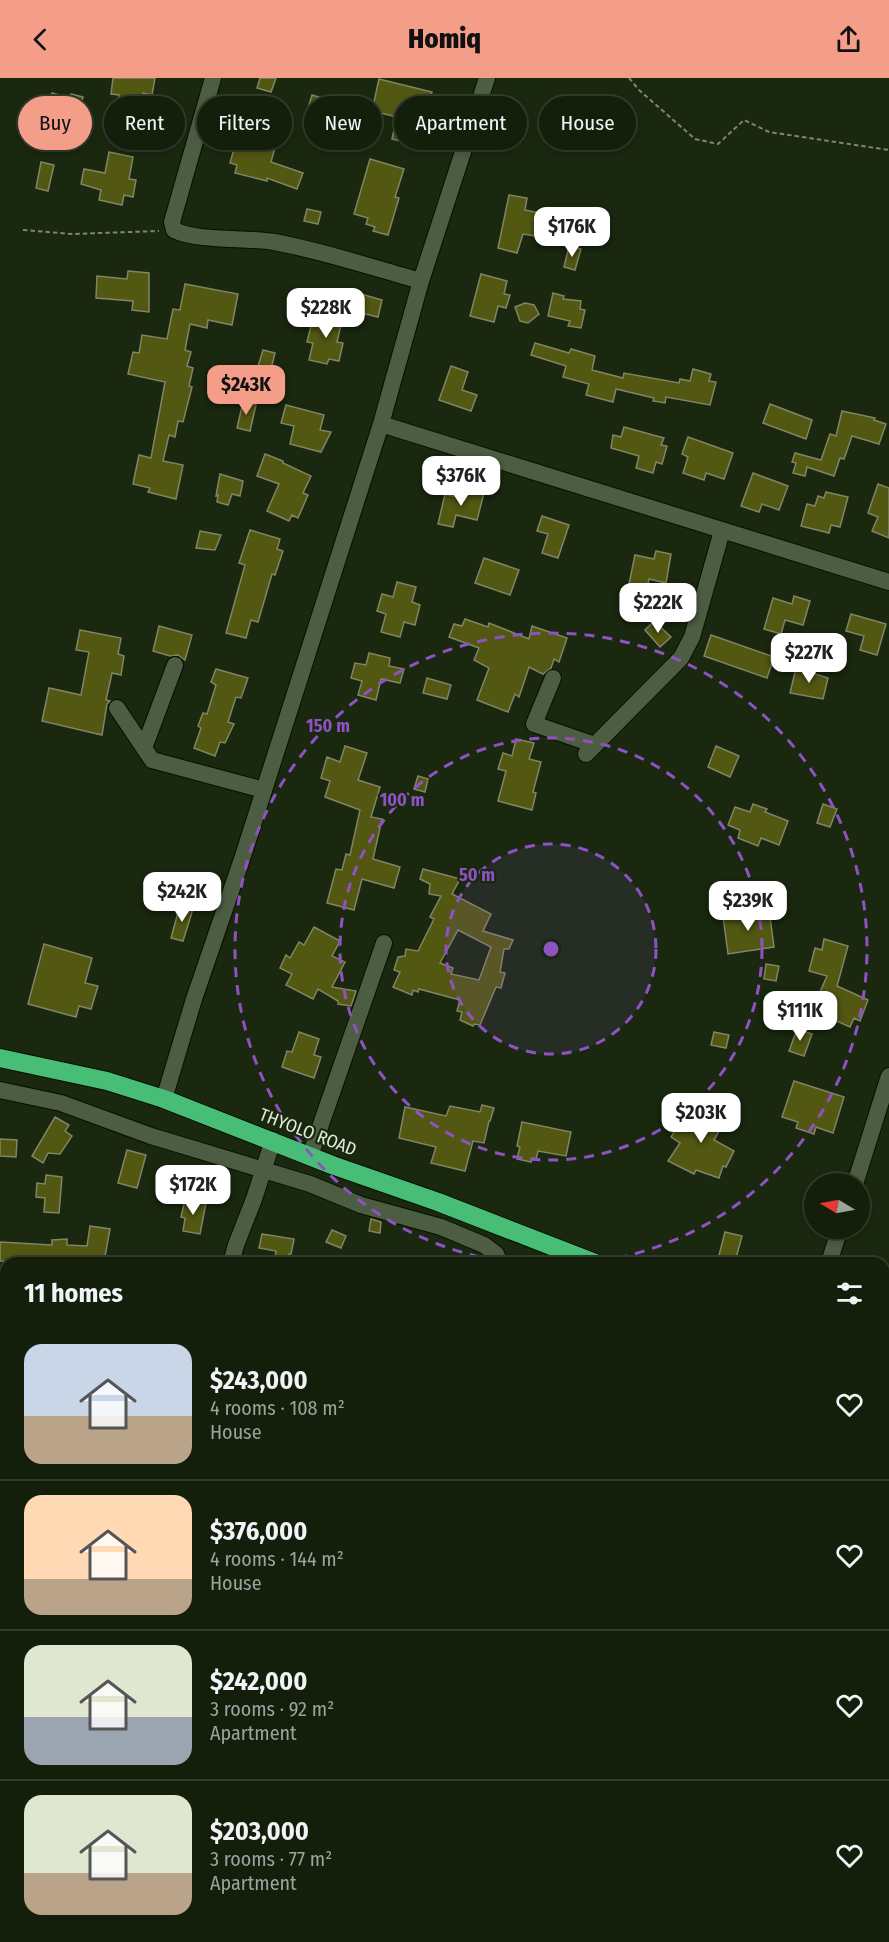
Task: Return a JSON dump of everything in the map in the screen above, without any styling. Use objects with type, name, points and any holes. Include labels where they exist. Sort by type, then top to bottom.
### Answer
[{"type":"highway","name":"THYOLO ROAD","points":[[0,1058],[107,1080],[164,1099],[332,1165],[438,1202],[580,1257]]},
{"type":"street","points":[[213,78],[172,222],[174,230],[190,234],[293,246],[421,281]]},
{"type":"street","points":[[164,1099],[194,999],[264,790],[381,424],[421,281],[487,78]]},
{"type":"street","points":[[381,424],[889,582]]},
{"type":"street","points":[[553,678],[534,724],[591,749],[681,658],[692,637],[722,531]]},
{"type":"street","points":[[144,748],[175,665]]},
{"type":"street","points":[[117,708],[152,760],[264,790]]},
{"type":"street","points":[[310,1156],[384,943]]},
{"type":"street","points":[[858,1173],[889,1076]]},
{"type":"street","points":[[0,1090],[61,1103],[151,1136],[325,1190],[378,1211],[441,1227],[484,1245],[497,1257]]},
{"type":"street","points":[[233,1257],[273,1140]]},
{"type":"street","points":[[325,1190],[332,1165]]},
{"type":"street","points":[[438,1202],[441,1227]]},
{"type":"street","points":[[831,1257],[837,1239]]},
{"type":"path","points":[[629,78],[639,90],[695,139],[718,144],[744,120],[769,132],[889,150]]},
{"type":"path","points":[[23,230],[72,234],[174,230]]},
{"type":"building","points":[[113,78],[155,78],[152,95],[143,93],[143,96],[119,96],[111,94]]},
{"type":"building","points":[[260,78],[276,78],[271,92],[257,88]]},
{"type":"building","points":[[379,79],[432,92],[431,96],[394,96],[394,116],[382,113],[382,96],[375,96]]},
{"type":"building","points":[[234,150],[274,150],[271,162],[303,173],[297,189],[267,178],[267,181],[235,173],[237,165],[230,163]]},
{"type":"building","points":[[109,152],[133,157],[129,179],[136,180],[133,197],[124,195],[122,205],[99,200],[101,190],[81,184],[84,169],[105,173]]},
{"type":"building","points":[[370,159],[404,169],[395,197],[399,198],[388,235],[373,231],[375,227],[366,224],[368,218],[354,214]]},
{"type":"building","points":[[41,162],[54,165],[48,191],[36,188]]},
{"type":"building","points":[[509,195],[527,198],[525,210],[540,213],[535,236],[523,234],[517,253],[498,248]]},
{"type":"building","points":[[307,209],[321,212],[318,224],[304,221]]},
{"type":"building","points":[[569,246],[581,249],[575,270],[564,267]]},
{"type":"building","points":[[128,271],[149,273],[149,312],[132,310],[133,301],[96,298],[97,276],[127,279]]},
{"type":"building","points":[[481,274],[507,281],[504,294],[510,295],[506,308],[498,306],[494,322],[470,316]]},
{"type":"building","points":[[185,284],[238,294],[232,325],[208,320],[207,328],[190,324],[185,350],[191,352],[187,366],[193,368],[189,386],[192,387],[183,422],[178,421],[175,437],[169,435],[163,461],[183,465],[176,499],[148,492],[150,488],[133,484],[139,455],[151,458],[165,382],[128,374],[133,352],[139,353],[142,335],[167,339],[173,309],[180,310]]},
{"type":"building","points":[[354,292],[382,300],[378,317],[349,310]]},
{"type":"building","points":[[553,293],[564,296],[563,299],[581,301],[580,309],[585,310],[581,328],[568,326],[570,321],[548,316]]},
{"type":"building","points":[[525,303],[534,305],[539,314],[528,323],[520,321],[515,307]]},
{"type":"building","points":[[323,312],[343,317],[337,342],[343,343],[339,361],[329,359],[327,364],[309,360],[313,343],[307,342],[312,322],[320,324]]},
{"type":"building","points":[[535,343],[569,353],[571,349],[595,356],[592,370],[623,378],[624,373],[679,383],[680,379],[690,381],[693,369],[711,374],[709,381],[716,382],[710,405],[666,397],[665,403],[653,401],[654,398],[616,389],[613,402],[586,395],[589,384],[563,377],[566,366],[531,355]]},
{"type":"building","points":[[263,350],[275,353],[269,377],[256,373]]},
{"type":"building","points":[[451,366],[468,372],[462,390],[477,395],[471,411],[439,400]]},
{"type":"building","points":[[243,402],[256,405],[250,431],[237,428]]},
{"type":"building","points":[[770,404],[812,420],[806,439],[763,423]]},
{"type":"building","points":[[286,405],[324,415],[320,430],[331,432],[321,452],[290,444],[294,426],[281,423]]},
{"type":"building","points":[[842,411],[875,418],[874,420],[886,424],[879,444],[852,436],[844,459],[840,458],[834,476],[807,467],[805,476],[793,473],[796,463],[792,462],[795,453],[821,460],[830,434],[836,436]]},
{"type":"building","points":[[624,427],[664,438],[661,445],[667,446],[662,464],[656,462],[653,473],[636,468],[639,456],[611,448],[613,435],[621,437]]},
{"type":"building","points":[[688,437],[733,453],[724,479],[706,473],[704,480],[683,473],[688,457],[682,454]]},
{"type":"building","points":[[265,454],[311,476],[303,493],[308,495],[298,518],[292,515],[289,521],[267,511],[279,484],[257,476]]},
{"type":"building","points":[[753,473],[788,486],[779,510],[762,504],[759,512],[741,506]]},
{"type":"building","points":[[220,474],[243,481],[240,496],[232,494],[228,505],[217,502]]},
{"type":"building","points":[[878,484],[889,488],[889,538],[872,531],[878,517],[868,513]]},
{"type":"building","points":[[464,489],[484,493],[477,520],[456,515],[453,527],[438,524],[445,494],[462,498]]},
{"type":"building","points":[[826,492],[848,497],[840,527],[831,525],[829,533],[801,526],[807,504],[815,506],[818,496],[824,498]]},
{"type":"building","points":[[542,516],[569,525],[558,558],[542,553],[548,534],[537,531]]},
{"type":"building","points":[[250,530],[280,539],[277,549],[283,551],[275,575],[272,574],[258,622],[251,620],[246,638],[226,633],[245,565],[239,563]]},
{"type":"building","points":[[200,531],[221,535],[215,550],[196,548]]},
{"type":"building","points":[[656,551],[671,554],[666,583],[649,579],[647,588],[629,584],[635,555],[654,559]]},
{"type":"building","points":[[484,558],[519,570],[510,595],[475,583]]},
{"type":"building","points":[[397,582],[416,587],[412,602],[420,605],[415,625],[404,622],[400,637],[381,632],[386,614],[377,611],[382,594],[393,597]]},
{"type":"building","points":[[794,596],[810,601],[803,625],[785,620],[781,634],[764,629],[773,598],[792,604]]},
{"type":"building","points":[[851,614],[886,624],[877,655],[860,650],[864,636],[846,631]]},
{"type":"building","points":[[465,619],[488,627],[489,623],[529,639],[532,626],[567,638],[559,662],[554,659],[551,668],[543,674],[529,667],[519,697],[515,694],[508,712],[477,700],[489,668],[474,660],[479,648],[449,637],[454,624],[462,626]]},
{"type":"building","points":[[654,621],[671,637],[660,647],[645,630]]},
{"type":"building","points":[[159,626],[192,635],[185,660],[178,655],[170,656],[153,651]]},
{"type":"building","points":[[80,630],[121,638],[118,654],[124,656],[121,675],[112,673],[106,700],[110,701],[107,704],[102,735],[42,721],[49,688],[81,695],[89,652],[76,650]]},
{"type":"building","points":[[711,635],[774,657],[767,678],[704,656]]},
{"type":"building","points":[[369,653],[390,658],[389,666],[404,669],[400,683],[381,679],[376,700],[358,695],[362,681],[351,678],[355,663],[366,665]]},
{"type":"building","points":[[796,668],[828,678],[823,699],[790,693]]},
{"type":"building","points":[[216,669],[248,678],[241,698],[236,697],[228,722],[234,724],[225,743],[220,742],[215,756],[194,748],[201,728],[198,726],[203,713],[207,714],[216,685],[211,682]]},
{"type":"building","points":[[427,678],[451,685],[447,699],[423,693]]},
{"type":"building","points":[[516,739],[534,743],[529,759],[541,762],[533,792],[536,793],[532,810],[498,801],[506,771],[498,769],[503,753],[512,756]]},
{"type":"building","points":[[345,746],[367,753],[358,780],[380,787],[371,817],[382,819],[373,859],[400,867],[394,888],[362,879],[354,910],[327,903],[336,869],[342,870],[346,854],[350,855],[360,810],[325,797],[330,781],[321,778],[327,757],[340,762]]},
{"type":"building","points":[[716,746],[739,756],[730,777],[708,767]]},
{"type":"building","points":[[418,776],[428,779],[425,792],[414,789]]},
{"type":"building","points":[[753,804],[767,809],[765,812],[788,821],[779,845],[761,838],[758,846],[738,838],[740,830],[728,825],[735,807],[750,812]]},
{"type":"building","points":[[823,804],[837,809],[830,827],[817,823]]},
{"type":"building","points":[[423,869],[460,879],[452,894],[491,914],[483,931],[513,940],[509,949],[504,949],[500,972],[505,973],[501,988],[496,987],[480,1025],[474,1024],[473,1026],[460,1020],[462,1012],[457,1011],[460,1000],[419,989],[418,992],[413,990],[412,995],[393,987],[400,972],[394,970],[398,957],[405,956],[406,949],[418,951],[434,919],[430,917],[441,896],[429,894],[430,884],[420,879]],"holes":[[[458,930],[491,947],[479,980],[451,974],[453,968],[440,963]]]},
{"type":"building","points":[[180,905],[193,909],[183,941],[171,938]]},
{"type":"building","points":[[769,909],[774,947],[728,954],[723,916]]},
{"type":"building","points":[[314,927],[340,941],[332,956],[345,962],[332,987],[356,991],[351,1006],[338,1004],[338,1001],[318,989],[313,999],[286,985],[292,974],[280,968],[286,955],[290,958],[299,942],[304,945]]},
{"type":"building","points":[[824,939],[848,946],[837,986],[868,1000],[860,1021],[854,1018],[850,1027],[812,1010],[827,976],[809,971],[815,948],[822,950]]},
{"type":"building","points":[[44,944],[92,958],[85,983],[98,986],[91,1009],[79,1006],[76,1017],[28,1004]]},
{"type":"building","points":[[766,964],[779,966],[776,981],[764,979]]},
{"type":"building","points":[[797,1029],[812,1034],[804,1056],[789,1051]]},
{"type":"building","points":[[299,1032],[319,1039],[314,1055],[321,1057],[314,1078],[282,1067],[287,1051],[292,1052]]},
{"type":"building","points":[[714,1032],[729,1035],[726,1048],[711,1045]]},
{"type":"building","points":[[794,1081],[844,1097],[833,1133],[816,1127],[814,1134],[796,1128],[798,1122],[782,1117]]},
{"type":"building","points":[[698,1104],[725,1121],[714,1140],[734,1151],[726,1167],[723,1166],[719,1178],[696,1170],[694,1174],[668,1161],[680,1143],[671,1137],[682,1119],[687,1123]]},
{"type":"building","points":[[482,1105],[494,1108],[484,1143],[473,1141],[465,1171],[431,1163],[436,1147],[399,1138],[405,1107],[446,1116],[450,1106],[480,1112]]},
{"type":"building","points":[[55,1117],[69,1125],[65,1131],[72,1136],[60,1154],[48,1153],[43,1163],[32,1156]]},
{"type":"building","points":[[522,1122],[571,1132],[566,1156],[538,1151],[536,1159],[532,1158],[531,1162],[517,1159]]},
{"type":"building","points":[[0,1139],[17,1140],[16,1157],[0,1156]]},
{"type":"building","points":[[127,1150],[146,1155],[137,1188],[118,1183]]},
{"type":"building","points":[[46,1175],[62,1177],[59,1213],[44,1212],[45,1198],[36,1197],[37,1183],[45,1184]]},
{"type":"building","points":[[185,1199],[206,1203],[200,1234],[183,1231],[185,1218],[181,1217]]},
{"type":"building","points":[[371,1219],[381,1222],[380,1233],[369,1231]]},
{"type":"building","points":[[90,1226],[110,1229],[105,1257],[0,1257],[0,1242],[52,1245],[52,1240],[67,1239],[67,1245],[87,1246]]},
{"type":"building","points":[[332,1230],[346,1236],[341,1248],[326,1242]]},
{"type":"building","points":[[725,1232],[742,1236],[736,1257],[719,1257]]},
{"type":"building","points":[[262,1234],[294,1239],[288,1257],[275,1257],[276,1251],[259,1248]]}]
